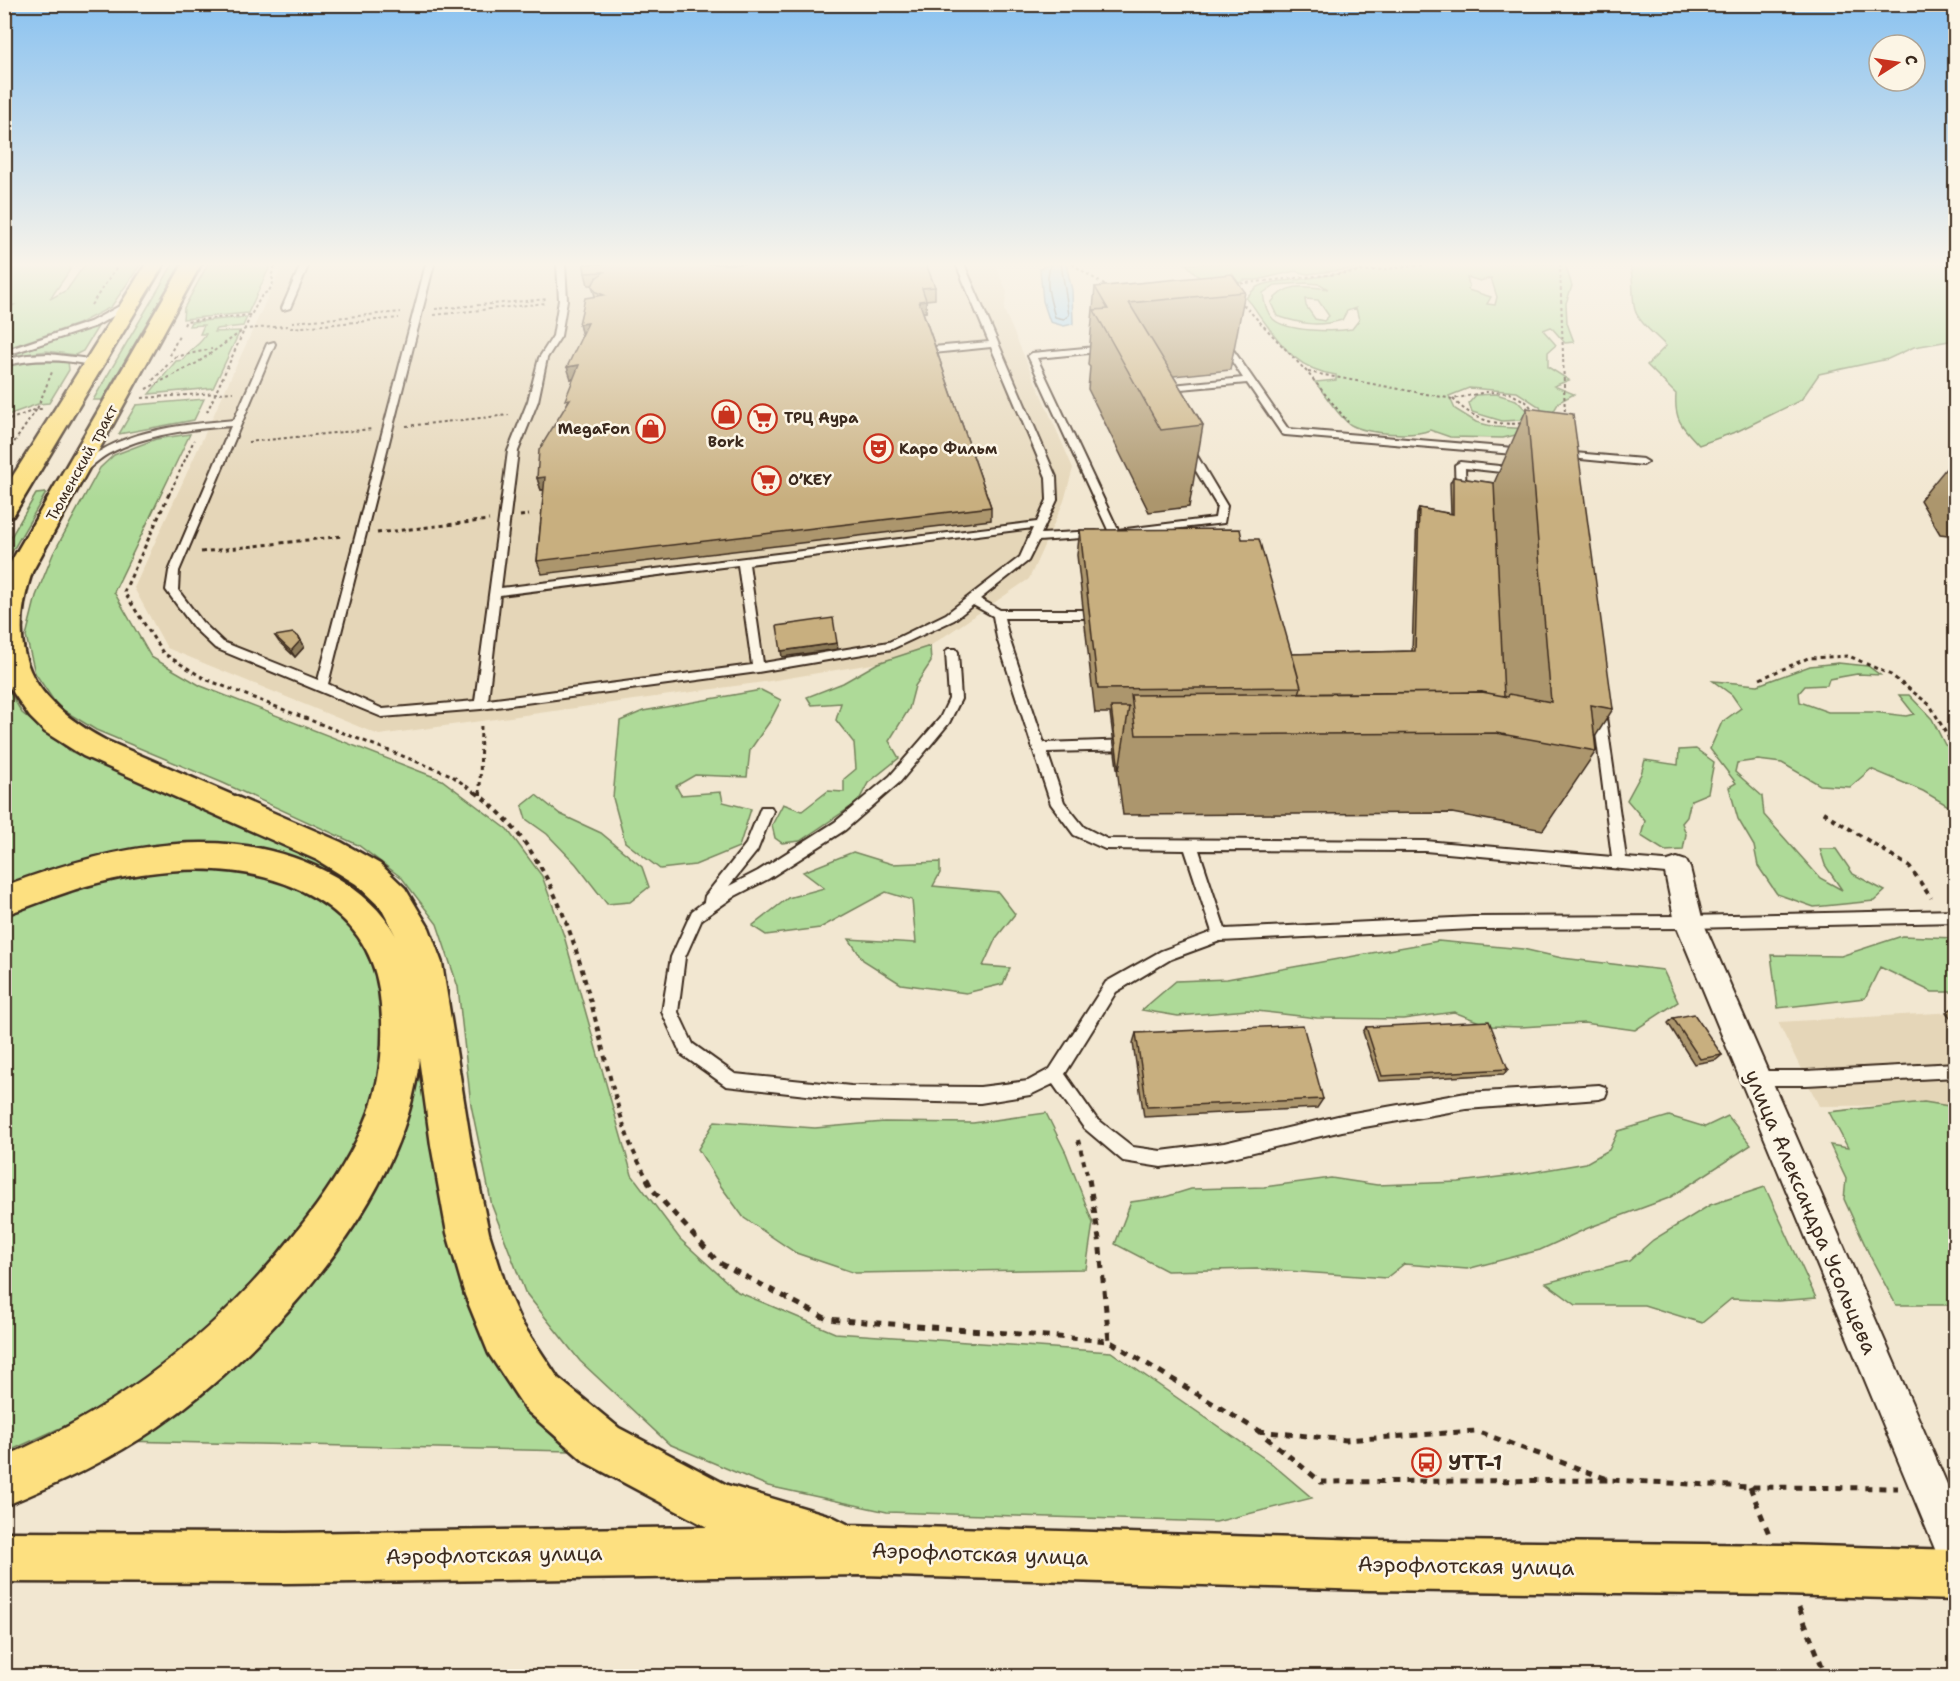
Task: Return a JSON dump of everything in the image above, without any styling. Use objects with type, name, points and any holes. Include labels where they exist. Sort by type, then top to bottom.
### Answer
[{"type":"main road","points":[[4,511],[107,342]]},
{"type":"main road","name":"Тюменский тракт","points":[[149,342],[12,585],[8,608],[6,649],[11,668],[25,697],[44,718],[74,739],[329,851],[368,874],[393,898],[424,963],[451,1144],[468,1233],[487,1295],[505,1338],[542,1394],[602,1445],[718,1508],[862,1550]]},
{"type":"main road","points":[[4,901],[86,873],[155,860],[223,857],[246,859],[311,877],[361,914],[384,943],[397,987],[402,1043],[391,1103],[374,1146],[338,1211],[289,1280],[226,1344],[189,1376],[140,1411],[69,1454],[4,1482]]},
{"type":"main road","name":"Аэрофлотская улица","points":[[4,1557],[286,1558],[862,1550],[1369,1565],[1783,1570],[1956,1575]]},
{"type":"street","name":"улица Александра Усольцева","points":[[1677,868],[1689,922],[1753,1078],[1956,1552]]},
{"type":"lane","points":[[4,354],[38,342]]},
{"type":"lane","points":[[322,686],[410,342]]},
{"type":"lane","points":[[481,705],[513,451],[533,401],[543,358],[553,342]]},
{"type":"lane","points":[[1223,342],[1286,432],[1533,453]]},
{"type":"lane","points":[[271,344],[174,571],[172,590],[198,625],[219,645],[322,686],[382,713],[481,705],[758,668],[892,645],[950,617],[1024,559],[1036,538],[1052,500],[1051,477],[994,344],[933,350]]},
{"type":"lane","points":[[1111,348],[1032,356],[1114,532]]},
{"type":"lane","points":[[4,363],[41,355],[94,363]]},
{"type":"lane","points":[[1159,399],[1154,390],[1250,380]]},
{"type":"lane","points":[[76,474],[104,453],[126,443],[201,426],[237,423]]},
{"type":"lane","points":[[1036,538],[1221,527],[1222,506],[1180,435]]},
{"type":"lane","points":[[1556,455],[1572,460],[1643,462]]},
{"type":"lane","points":[[1461,513],[1460,465],[1530,472]]},
{"type":"lane","points":[[495,592],[1042,524]]},
{"type":"lane","points":[[743,560],[758,668]]},
{"type":"lane","points":[[972,600],[998,614],[1084,614]]},
{"type":"lane","points":[[998,614],[1003,638],[1058,804],[1079,831],[1105,844],[1425,846],[1677,868]]},
{"type":"lane","points":[[697,915],[730,892],[763,875],[840,826],[895,778],[945,720],[955,699],[952,652]]},
{"type":"lane","points":[[1598,699],[1620,862]]},
{"type":"lane","points":[[1038,748],[1134,742]]},
{"type":"lane","points":[[766,811],[752,847],[697,915],[678,957],[670,1012],[687,1049],[732,1081],[851,1093],[980,1095],[1030,1088],[1056,1074],[1111,987],[1166,955],[1220,935],[1473,923],[1689,922],[1949,916]]},
{"type":"lane","points":[[1191,846],[1220,935]]},
{"type":"lane","points":[[1753,1078],[1806,1078],[1956,1070]]},
{"type":"lane","points":[[1056,1074],[1090,1123],[1129,1155],[1161,1159],[1224,1151],[1342,1123],[1466,1101],[1599,1092]]},
{"type":"path","points":[[175,357],[170,354],[176,342]]},
{"type":"path","points":[[146,390],[197,363],[224,342]]},
{"type":"path","points":[[239,342],[124,592],[163,653],[205,679],[451,775],[480,796],[512,825],[546,873],[570,932],[627,1137],[652,1189],[718,1262],[827,1319],[1109,1341],[1257,1431],[1321,1482],[1610,1480],[1750,1487],[1930,1489]]},
{"type":"path","points":[[1279,342],[1307,372],[1360,437]]},
{"type":"path","points":[[1565,342],[1572,460]]},
{"type":"path","points":[[142,398],[146,390],[175,357],[216,348]]},
{"type":"path","points":[[1307,372],[1453,399],[1466,394],[1509,393],[1528,401],[1534,411],[1532,417]]},
{"type":"path","points":[[1453,399],[1462,410],[1484,422],[1507,426],[1530,422]]},
{"type":"path","points":[[4,422],[37,410]]},
{"type":"path","points":[[1760,679],[1808,658],[1849,656],[1891,675],[1930,705],[1950,740],[1956,742]]},
{"type":"path","points":[[480,796],[481,705]]},
{"type":"path","points":[[1823,812],[1910,867],[1949,916]]},
{"type":"path","points":[[1074,1130],[1085,1164],[1101,1244],[1109,1341]]},
{"type":"path","points":[[1257,1431],[1346,1440],[1476,1431],[1610,1480]]},
{"type":"shaded area","points":[[247,342],[1018,342],[1073,468],[1064,501],[1029,579],[930,646],[878,663],[764,682],[379,735],[167,648],[134,588]]},
{"type":"shaded area","points":[[1955,1012],[1955,1105],[1819,1106],[1778,1022]]},
{"type":"green space","points":[[5,342],[24,342],[5,349]]},
{"type":"green space","points":[[48,342],[88,342],[83,351],[75,355],[47,351],[5,357]]},
{"type":"green space","points":[[127,342],[135,342],[102,400],[93,400]]},
{"type":"green space","points":[[235,342],[213,388],[149,394],[176,361],[183,360],[198,344]]},
{"type":"green space","points":[[1280,342],[1554,342],[1556,345],[1548,352],[1548,367],[1569,380],[1554,386],[1574,394],[1559,402],[1552,414],[1571,426],[1554,430],[1571,437],[1557,439],[1547,445],[1524,433],[1503,438],[1450,437],[1430,430],[1391,434],[1368,431],[1347,422],[1315,382],[1336,380],[1336,375],[1302,363]],"holes":[[[1469,388],[1517,392],[1540,407],[1545,420],[1532,429],[1495,427],[1476,422],[1455,409],[1449,396]]]},
{"type":"green space","points":[[1662,342],[1941,342],[1914,347],[1888,359],[1819,374],[1801,400],[1738,431],[1699,445],[1680,422],[1676,410],[1676,394],[1647,365],[1666,346]]},
{"type":"green space","points":[[47,360],[68,361],[69,370],[49,403],[38,404],[5,416],[4,366]]},
{"type":"green space","points":[[1496,394],[1516,400],[1527,411],[1521,420],[1502,421],[1472,412],[1469,403],[1476,395]]},
{"type":"green space","points":[[204,399],[194,420],[119,434],[136,405]]},
{"type":"green space","points":[[190,434],[114,592],[151,657],[201,686],[442,780],[507,829],[542,876],[564,936],[632,1175],[680,1239],[738,1292],[835,1333],[1111,1352],[1271,1463],[1312,1498],[1216,1522],[887,1512],[768,1486],[669,1444],[580,1361],[525,1292],[492,1206],[471,1105],[458,987],[437,924],[402,878],[358,845],[223,783],[96,730],[58,707],[35,673],[26,636],[36,596],[53,554],[100,468],[114,455],[156,439]]},
{"type":"green space","points":[[46,493],[5,564],[5,547],[36,494]]},
{"type":"green space","points":[[930,646],[931,662],[915,686],[909,709],[889,741],[899,758],[868,783],[858,802],[800,841],[782,843],[775,838],[772,825],[783,804],[802,811],[828,791],[844,792],[844,779],[856,769],[854,743],[836,720],[841,703],[812,705],[807,697],[843,683],[878,663]]},
{"type":"green space","points":[[1838,663],[1868,666],[1880,675],[1857,674],[1829,679],[1827,685],[1805,686],[1799,693],[1800,702],[1828,712],[1873,712],[1906,716],[1914,714],[1899,695],[1909,695],[1932,719],[1945,745],[1955,749],[1955,810],[1923,791],[1871,769],[1850,787],[1820,785],[1782,763],[1758,760],[1737,763],[1735,772],[1762,796],[1764,815],[1820,878],[1842,890],[1825,865],[1820,849],[1836,849],[1853,874],[1885,891],[1874,901],[1814,907],[1777,894],[1758,866],[1754,846],[1738,819],[1729,787],[1736,783],[1710,749],[1722,722],[1741,708],[1732,695],[1713,681],[1758,685],[1810,666]]},
{"type":"green space","points":[[4,682],[22,713],[70,751],[333,868],[365,892],[324,869],[271,852],[233,844],[194,844],[5,894]]},
{"type":"green space","points":[[761,690],[781,700],[750,750],[747,777],[695,775],[676,786],[681,795],[721,792],[723,802],[751,809],[739,847],[695,865],[660,869],[625,842],[613,798],[620,721],[643,711]]},
{"type":"green space","points":[[1696,749],[1714,762],[1708,793],[1691,800],[1687,817],[1682,823],[1686,834],[1683,850],[1665,851],[1641,836],[1645,821],[1627,800],[1641,774],[1645,760],[1678,765],[1679,750]]},
{"type":"green space","points":[[536,795],[560,814],[601,833],[642,867],[649,887],[630,902],[607,904],[576,864],[547,834],[526,819],[522,806]]},
{"type":"green space","points":[[853,852],[892,864],[940,862],[940,873],[933,886],[998,892],[1015,914],[996,938],[983,966],[1010,968],[1003,984],[966,993],[901,984],[863,960],[849,939],[916,943],[912,900],[886,892],[820,928],[766,935],[752,926],[788,898],[824,888],[803,872]]},
{"type":"green space","points":[[209,866],[252,873],[298,887],[332,907],[356,932],[374,971],[382,1006],[382,1061],[366,1122],[334,1188],[287,1255],[166,1368],[82,1418],[5,1453],[4,916],[39,901],[112,878],[164,869]]},
{"type":"green space","points":[[1902,936],[1955,938],[1955,992],[1932,992],[1880,967],[1865,998],[1778,1008],[1771,955],[1841,956]]},
{"type":"green space","points":[[1438,941],[1523,949],[1562,958],[1663,970],[1678,1002],[1635,1030],[1584,1023],[1521,1027],[1490,1026],[1454,1012],[1403,1019],[1317,1018],[1248,1010],[1178,1016],[1142,1010],[1176,981],[1227,979]]},
{"type":"green space","points":[[419,1036],[484,1337],[522,1406],[569,1451],[122,1441],[252,1343]]},
{"type":"green space","points":[[1924,1102],[1955,1107],[1955,1272],[1951,1271],[1955,1279],[1955,1298],[1949,1305],[1896,1305],[1844,1199],[1846,1179],[1830,1145],[1848,1148],[1829,1112]]},
{"type":"green space","points":[[1046,1113],[1066,1153],[1093,1223],[1086,1269],[855,1273],[796,1253],[744,1218],[698,1149],[715,1121],[815,1128],[884,1122],[973,1123]]},
{"type":"green space","points":[[1669,1116],[1705,1127],[1728,1116],[1751,1145],[1669,1198],[1588,1228],[1540,1250],[1467,1269],[1404,1264],[1386,1278],[1258,1269],[1167,1271],[1115,1244],[1131,1202],[1165,1197],[1191,1189],[1264,1187],[1331,1178],[1377,1185],[1459,1182],[1522,1174],[1586,1163],[1609,1150],[1618,1131]]},
{"type":"green space","points":[[1765,1187],[1816,1298],[1778,1301],[1731,1299],[1702,1323],[1644,1305],[1576,1305],[1546,1283],[1629,1261],[1653,1240],[1710,1205]]},
{"type":"building","name":"ТРЦ Аура","points":[[579,342],[933,342],[991,507],[537,561],[545,477],[537,478],[539,450],[570,399],[565,400],[579,365],[567,367]]},
{"type":"building","points":[[1112,342],[1153,342],[1203,425],[1161,430]]},
{"type":"building","points":[[1527,408],[1573,414],[1613,709],[1591,705],[1596,751],[1496,733],[1136,735],[1131,695],[1482,692],[1508,697],[1509,694],[1551,702]]},
{"type":"building","points":[[1453,477],[1494,483],[1504,696],[1482,692],[1299,694],[1301,687],[1292,654],[1415,651],[1419,508],[1453,514]]},
{"type":"building","points":[[1240,529],[1242,539],[1259,539],[1301,687],[1098,689],[1080,530]]},
{"type":"building","points":[[833,618],[837,643],[781,651],[777,626]]},
{"type":"building","points":[[293,633],[299,637],[300,641],[291,651],[275,636]]},
{"type":"building","points":[[1111,707],[1129,707],[1119,770]]},
{"type":"building","points":[[1694,1014],[1722,1055],[1700,1059],[1673,1018]]},
{"type":"building","points":[[1489,1021],[1508,1069],[1382,1076],[1366,1027]]},
{"type":"building","points":[[1303,1025],[1323,1099],[1147,1107],[1136,1033]]},
{"type":"place","name":"Bork","points":[[726,415]]},
{"type":"place","name":"ТРЦ Аура","points":[[763,418]]},
{"type":"place","name":"MegaFon","points":[[651,429]]},
{"type":"place","name":"Каро Фильм","points":[[878,449]]},
{"type":"place","name":"O’KEY","points":[[767,480]]},
{"type":"place","name":"УТТ-1","points":[[1427,1463]]}]
